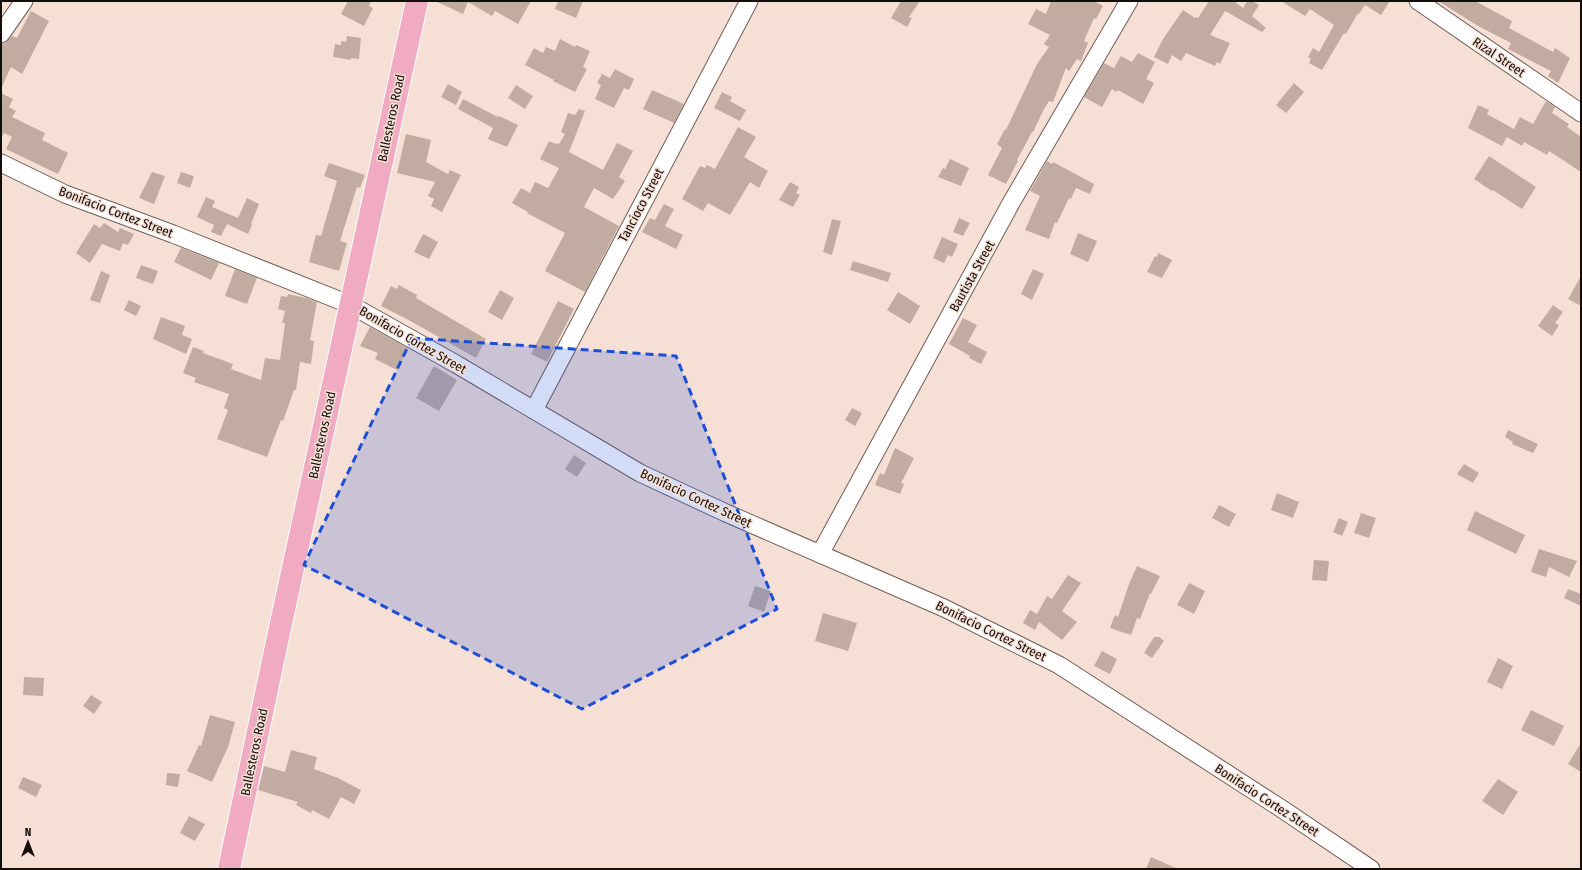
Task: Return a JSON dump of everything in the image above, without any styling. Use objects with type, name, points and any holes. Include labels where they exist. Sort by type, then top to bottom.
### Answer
[{"type":"main road","name":"Ballesteros Road","points":[[229,869],[417,1]]},
{"type":"street","points":[[1,34],[24,1]]},
{"type":"street","name":"Tancioco Street","points":[[534,410],[749,1]]},
{"type":"street","name":"Bautista Street","points":[[820,554],[1012,203],[1129,1]]},
{"type":"street","name":"Rizal Street","points":[[1418,1],[1581,113]]},
{"type":"street","name":"Bonifacio Cortez Street","points":[[1,163],[65,194],[173,234],[351,305],[640,473],[726,513],[944,608],[1059,665],[1282,809],[1371,869]]},
{"type":"highlighted area","points":[[412,338],[676,356],[777,609],[582,709],[304,565]]},
{"type":"building","points":[[348,1],[371,1],[369,6],[373,8],[364,26],[341,14]]},
{"type":"building","points":[[435,1],[531,1],[518,24],[495,11],[492,16],[468,2],[463,14]]},
{"type":"building","points":[[558,1],[583,1],[576,18],[555,9]]},
{"type":"building","points":[[901,1],[920,1],[909,17],[912,18],[907,27],[891,18]]},
{"type":"building","points":[[1051,1],[1094,1],[1103,6],[1096,19],[1094,18],[1084,41],[1088,43],[1081,61],[1077,59],[1069,71],[1066,68],[1053,102],[1049,101],[1044,109],[1006,184],[988,175],[1002,148],[997,144],[1005,129],[1006,130],[1037,64],[1049,47],[1044,44],[1050,35],[1028,24],[1036,9],[1046,14]]},
{"type":"building","points":[[1209,1],[1234,1],[1243,8],[1247,1],[1252,1],[1259,5],[1252,16],[1266,28],[1262,32],[1225,11],[1210,35],[1230,43],[1220,64],[1217,62],[1215,66],[1186,53],[1181,61],[1172,55],[1168,64],[1154,57],[1163,39],[1183,10],[1195,18],[1198,18]]},
{"type":"building","points":[[1281,1],[1390,1],[1381,15],[1365,5],[1359,14],[1358,13],[1346,34],[1344,33],[1322,70],[1309,63],[1311,59],[1308,57],[1313,48],[1319,52],[1334,25],[1310,9],[1305,16]]},
{"type":"building","points":[[1438,1],[1475,1],[1512,21],[1509,28],[1553,52],[1555,48],[1570,58],[1558,83],[1548,76],[1551,71],[1508,49],[1511,43],[1478,26]]},
{"type":"building","points":[[31,11],[49,21],[22,74],[11,67],[1,89],[1,44],[6,43],[12,36],[17,38]]},
{"type":"building","points":[[347,36],[361,38],[359,59],[351,58],[351,60],[333,57],[335,44],[341,45],[341,41],[346,42]]},
{"type":"building","points":[[560,39],[575,47],[576,45],[590,51],[583,67],[587,69],[575,92],[525,65],[534,48],[543,53],[546,47],[555,51]]},
{"type":"building","points":[[1138,53],[1155,62],[1146,79],[1154,83],[1143,104],[1118,90],[1116,92],[1112,89],[1102,107],[1084,97],[1104,63],[1114,68],[1121,56],[1132,62]]},
{"type":"building","points":[[615,69],[634,79],[629,90],[624,88],[614,108],[595,99],[601,85],[597,83],[602,74],[610,78]]},
{"type":"building","points":[[1294,83],[1304,92],[1286,113],[1276,105]]},
{"type":"building","points":[[448,84],[462,92],[456,105],[441,97]]},
{"type":"building","points":[[516,85],[533,96],[525,109],[508,98]]},
{"type":"building","points":[[652,90],[684,104],[674,123],[643,109]]},
{"type":"building","points":[[722,92],[732,97],[730,101],[746,110],[740,121],[714,108]]},
{"type":"building","points":[[1,93],[13,99],[9,107],[16,111],[12,117],[45,133],[42,140],[68,153],[58,174],[6,149],[12,137],[4,133],[1,138]]},
{"type":"building","points":[[463,99],[498,117],[499,116],[518,125],[507,147],[488,139],[493,128],[458,109]]},
{"type":"building","points":[[1546,101],[1555,107],[1552,113],[1569,124],[1567,127],[1581,137],[1581,172],[1549,151],[1547,155],[1524,142],[1522,146],[1507,137],[1502,146],[1468,128],[1478,105],[1489,110],[1487,114],[1514,129],[1520,117],[1533,124]]},
{"type":"building","points":[[579,109],[585,111],[569,152],[603,170],[617,143],[633,151],[619,177],[625,181],[613,199],[594,188],[584,207],[619,226],[585,292],[545,271],[565,233],[527,213],[528,212],[512,203],[521,188],[530,193],[535,182],[548,188],[559,168],[540,159],[549,141],[559,144],[565,134],[561,132],[568,113],[575,115]]},
{"type":"building","points":[[738,127],[756,137],[744,157],[768,171],[759,188],[750,182],[730,215],[708,203],[703,211],[682,199],[700,166],[705,168],[707,165],[715,169]]},
{"type":"building","points":[[406,134],[431,140],[426,162],[448,174],[450,170],[461,175],[442,212],[431,206],[434,199],[428,196],[435,182],[397,173]]},
{"type":"building","points":[[1489,156],[1536,187],[1522,209],[1474,179]]},
{"type":"building","points":[[950,159],[969,168],[961,186],[938,177],[943,168],[945,169]]},
{"type":"building","points":[[1047,161],[1052,164],[1053,162],[1094,184],[1090,194],[1076,188],[1071,199],[1069,198],[1057,223],[1055,222],[1049,239],[1025,230],[1040,196],[1030,191]]},
{"type":"building","points":[[329,163],[365,175],[360,188],[357,187],[340,241],[347,243],[339,271],[309,262],[316,235],[321,236],[337,181],[324,176]]},
{"type":"building","points":[[152,172],[165,176],[154,204],[139,198]]},
{"type":"building","points":[[181,172],[194,176],[190,188],[177,183]]},
{"type":"building","points":[[790,182],[799,187],[796,193],[800,195],[793,207],[779,200]]},
{"type":"building","points":[[206,197],[215,201],[212,207],[238,218],[247,198],[259,204],[248,234],[227,224],[221,236],[211,232],[214,225],[197,217]]},
{"type":"building","points":[[664,204],[674,209],[665,226],[683,235],[676,249],[642,232],[650,218],[655,220]]},
{"type":"building","points":[[959,218],[970,223],[963,236],[953,232]]},
{"type":"building","points":[[832,219],[841,221],[832,255],[823,252]]},
{"type":"building","points":[[104,223],[118,232],[120,228],[134,234],[128,245],[123,243],[120,251],[102,244],[90,263],[76,253],[94,224],[100,228]]},
{"type":"building","points":[[1078,233],[1097,241],[1088,262],[1070,254]]},
{"type":"building","points":[[423,234],[438,242],[429,259],[414,252]]},
{"type":"building","points":[[942,237],[958,244],[952,257],[948,255],[944,263],[933,258]]},
{"type":"building","points":[[181,248],[219,263],[211,280],[174,262]]},
{"type":"building","points":[[1158,253],[1172,260],[1162,278],[1147,272]]},
{"type":"building","points":[[853,261],[891,273],[888,282],[850,270]]},
{"type":"building","points":[[141,265],[158,271],[153,284],[136,278]]},
{"type":"building","points":[[235,269],[257,278],[247,304],[225,296]]},
{"type":"building","points":[[1033,269],[1044,274],[1032,300],[1021,294]]},
{"type":"building","points":[[101,271],[110,275],[100,303],[90,300]]},
{"type":"building","points":[[1581,276],[1581,306],[1568,299]]},
{"type":"building","points":[[399,285],[417,295],[416,298],[486,339],[476,358],[381,306],[391,286],[397,289]]},
{"type":"building","points":[[500,290],[514,298],[502,320],[488,312]]},
{"type":"building","points":[[898,292],[920,306],[910,324],[887,310]]},
{"type":"building","points":[[288,294],[317,302],[310,340],[314,341],[311,364],[300,362],[296,390],[294,390],[283,421],[281,420],[267,457],[217,439],[228,410],[224,408],[229,394],[194,382],[196,378],[183,373],[193,347],[204,351],[203,353],[233,364],[231,369],[261,380],[265,358],[280,360],[285,323],[282,323],[285,311],[278,309],[281,296],[287,297]]},
{"type":"building","points":[[129,300],[141,306],[136,316],[124,310]]},
{"type":"building","points":[[558,301],[574,309],[547,362],[531,354]]},
{"type":"building","points":[[1553,305],[1563,312],[1555,323],[1559,325],[1552,336],[1538,326]]},
{"type":"building","points":[[161,317],[185,326],[182,335],[192,339],[186,354],[153,339]]},
{"type":"building","points":[[963,318],[977,325],[968,342],[987,352],[981,364],[969,358],[970,356],[949,344]]},
{"type":"building","points":[[370,327],[408,348],[397,370],[375,359],[378,353],[360,346]]},
{"type":"building","points":[[434,366],[457,380],[439,411],[416,398]]},
{"type":"building","points":[[852,408],[862,413],[855,426],[845,420]]},
{"type":"building","points":[[1508,430],[1538,444],[1533,453],[1512,444],[1513,442],[1505,437]]},
{"type":"building","points":[[895,448],[914,458],[901,483],[904,484],[900,494],[875,485],[880,473],[884,475]]},
{"type":"building","points":[[574,455],[586,463],[577,477],[565,469]]},
{"type":"building","points":[[1464,464],[1479,473],[1473,483],[1457,474]]},
{"type":"building","points":[[1277,493],[1299,502],[1293,518],[1271,510]]},
{"type":"building","points":[[1219,505],[1236,514],[1229,527],[1212,518]]},
{"type":"building","points":[[1475,511],[1525,535],[1516,554],[1467,530]]},
{"type":"building","points":[[1361,513],[1376,518],[1369,538],[1354,533]]},
{"type":"building","points":[[1339,518],[1348,522],[1342,536],[1333,532]]},
{"type":"building","points":[[1539,549],[1577,561],[1569,577],[1549,567],[1546,577],[1531,572]]},
{"type":"building","points":[[1314,560],[1329,561],[1327,581],[1312,580]]},
{"type":"building","points":[[1137,566],[1160,576],[1151,594],[1150,593],[1140,619],[1137,618],[1131,635],[1110,628],[1115,615],[1118,617],[1129,584]]},
{"type":"building","points":[[1068,575],[1081,583],[1062,611],[1077,622],[1062,640],[1039,622],[1035,630],[1023,623],[1030,610],[1037,614],[1047,596],[1052,599]]},
{"type":"building","points":[[1189,583],[1205,591],[1194,614],[1177,605]]},
{"type":"building","points":[[755,586],[771,591],[764,612],[748,606]]},
{"type":"building","points":[[1568,589],[1581,594],[1581,606],[1564,598]]},
{"type":"building","points":[[823,613],[857,623],[848,651],[815,641]]},
{"type":"building","points":[[1154,637],[1159,637],[1164,641],[1152,658],[1144,653]]},
{"type":"building","points":[[1102,651],[1117,659],[1110,674],[1094,666]]},
{"type":"building","points":[[1498,658],[1513,666],[1502,689],[1487,682]]},
{"type":"building","points":[[24,677],[44,678],[43,696],[23,695]]},
{"type":"building","points":[[91,695],[102,702],[94,714],[83,706]]},
{"type":"building","points":[[1531,710],[1564,726],[1554,746],[1521,730]]},
{"type":"building","points":[[210,715],[235,722],[228,747],[212,782],[187,771],[199,745],[201,746]]},
{"type":"building","points":[[1581,743],[1581,772],[1568,764]]},
{"type":"building","points":[[291,750],[317,757],[314,769],[338,778],[361,790],[354,804],[341,797],[329,819],[312,810],[311,813],[296,805],[298,802],[258,790],[264,766],[285,772]]},
{"type":"building","points":[[167,773],[180,774],[178,787],[166,785]]},
{"type":"building","points":[[23,777],[42,785],[36,797],[18,788]]},
{"type":"building","points":[[1498,779],[1518,792],[1503,815],[1482,801]]},
{"type":"building","points":[[189,816],[205,824],[195,841],[180,833]]},
{"type":"building","points":[[1151,857],[1178,869],[1146,869]]}]
